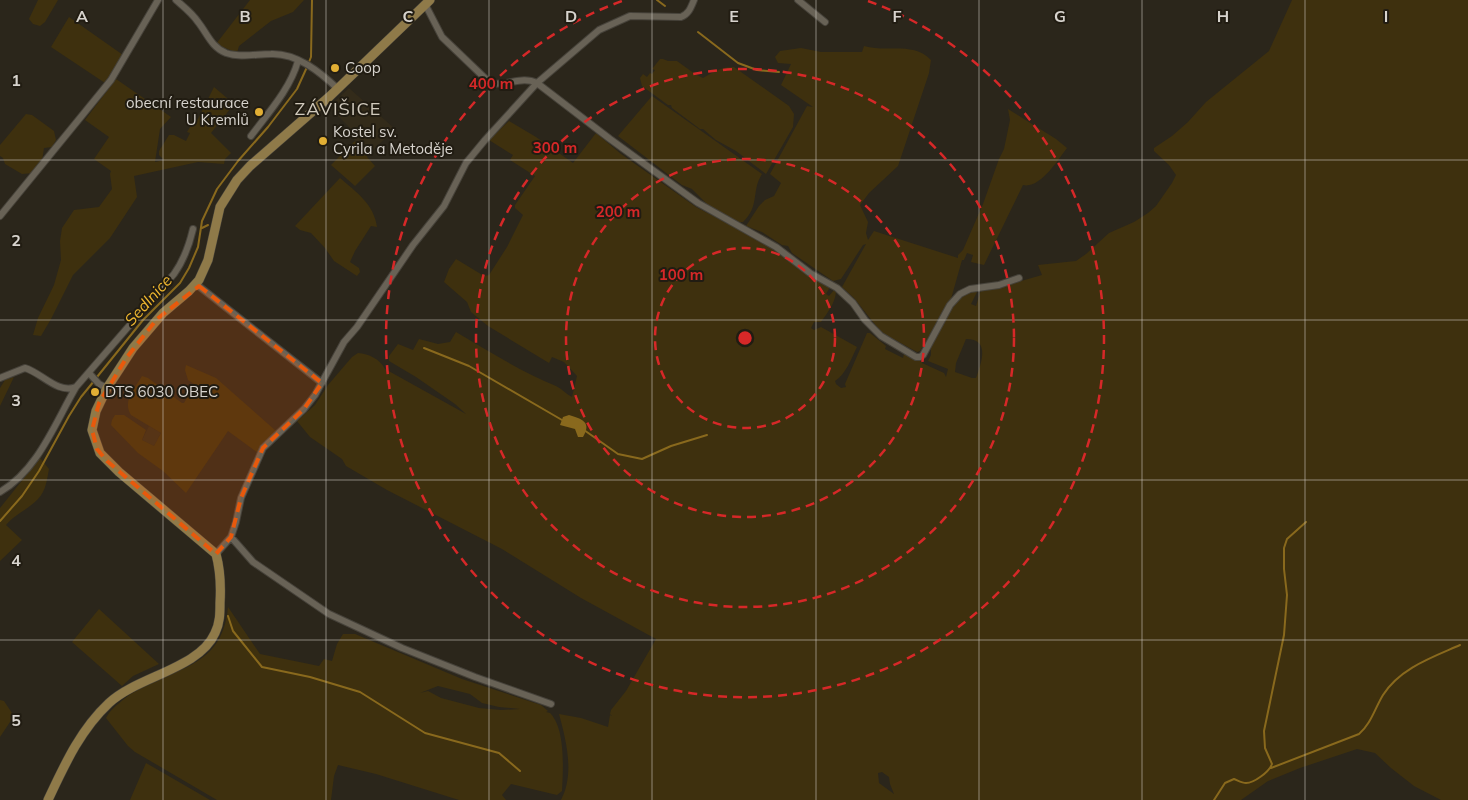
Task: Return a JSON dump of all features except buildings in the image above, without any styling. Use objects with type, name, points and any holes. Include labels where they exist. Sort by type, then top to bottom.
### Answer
[{"type":"street","points":[[0,216],[111,80],[158,0]]},
{"type":"street","points":[[176,0],[194,17],[218,48],[226,53],[285,56],[314,68],[338,89]]},
{"type":"street","points":[[216,554],[230,537],[236,522],[241,498],[259,454],[304,409],[315,395],[344,342],[358,327],[413,245],[444,206],[466,163],[485,140],[537,83],[599,30],[630,16],[686,15],[694,0]]},
{"type":"street","points":[[798,0],[825,22]]},
{"type":"street","points":[[48,800],[69,755],[90,725],[108,704],[132,686],[194,657],[208,645],[216,632],[220,618],[219,564],[216,554],[119,472],[100,453],[93,436],[92,423],[103,386],[152,324],[196,284],[208,260],[220,207],[237,180],[256,160],[338,89],[428,2],[442,37],[490,83],[497,85],[524,79],[537,83],[698,203],[776,247],[810,273],[837,288],[880,336],[916,357],[923,355],[950,305],[960,294],[970,289],[999,285],[1019,278]]},
{"type":"street","points":[[251,136],[285,91],[300,62]]},
{"type":"street","points":[[0,492],[17,480],[37,457],[76,387],[90,375],[174,274],[190,245],[193,228]]},
{"type":"street","points":[[196,284],[322,383]]},
{"type":"street","points":[[0,378],[23,368],[28,368],[60,386],[71,389],[76,387]]},
{"type":"street","points":[[90,375],[103,386]]},
{"type":"street","points":[[230,537],[253,562],[329,614],[402,648],[466,674],[551,704]]},
{"type":"highlighted area","points":[[199,286],[322,383],[304,409],[263,448],[241,498],[231,537],[216,554],[107,461],[97,449],[92,430],[99,403],[127,357],[157,319]]},
{"type":"shaded area","points":[[38,0],[58,0],[45,22],[40,26],[33,24],[29,19]]},
{"type":"shaded area","points":[[250,0],[304,0],[293,12],[271,21],[239,46],[237,53],[216,44]]},
{"type":"shaded area","points":[[1292,0],[1468,0],[1468,800],[1441,800],[1414,786],[1375,753],[1357,749],[1268,781],[1241,800],[561,800],[568,779],[568,757],[559,714],[581,718],[608,727],[610,715],[612,716],[610,714],[611,710],[626,691],[656,639],[581,598],[502,549],[387,490],[346,466],[342,459],[310,437],[297,421],[315,405],[328,385],[352,357],[358,353],[374,358],[385,369],[466,414],[416,377],[389,361],[389,356],[398,344],[413,350],[419,339],[438,344],[450,342],[456,332],[518,368],[558,387],[572,397],[577,376],[564,362],[552,357],[549,363],[488,326],[471,312],[467,302],[444,282],[449,269],[456,259],[484,276],[489,275],[507,247],[523,215],[515,208],[515,205],[535,176],[510,160],[513,155],[489,140],[509,121],[573,163],[596,133],[621,154],[696,207],[767,244],[830,287],[826,294],[829,296],[834,290],[836,292],[829,311],[821,322],[814,322],[811,328],[814,330],[821,327],[857,347],[845,370],[835,381],[841,388],[846,387],[845,384],[867,333],[870,333],[886,346],[885,349],[903,358],[904,354],[922,362],[944,373],[946,377],[948,369],[928,361],[931,355],[931,345],[952,305],[965,293],[978,290],[971,304],[976,306],[981,290],[1000,287],[1042,275],[1038,265],[1076,261],[1109,233],[1134,222],[1148,213],[1156,206],[1176,175],[1169,165],[1154,151],[1154,148],[1172,136],[1206,102],[1269,51]],"holes":[[[966,339],[974,340],[981,347],[982,359],[976,378],[955,372],[956,363]],[[882,772],[889,777],[894,794],[879,783],[878,773]]]},
{"type":"shaded area","points":[[69,17],[123,55],[105,83],[51,47]]},
{"type":"shaded area","points":[[864,46],[908,49],[924,54],[931,60],[929,73],[898,166],[869,193],[860,205],[868,222],[866,233],[868,240],[874,231],[958,258],[983,204],[1004,149],[1010,120],[1008,109],[1067,148],[1054,166],[1042,178],[1036,183],[1023,185],[984,265],[971,262],[973,255],[967,253],[964,260],[962,260],[951,299],[920,351],[917,352],[881,332],[854,298],[842,287],[866,244],[863,245],[841,279],[833,281],[792,253],[788,246],[782,245],[762,232],[746,226],[759,206],[765,200],[774,196],[781,183],[770,174],[807,106],[813,107],[781,85],[791,64],[778,63],[775,57],[780,51],[801,48],[821,52],[862,52]]},
{"type":"shaded area","points":[[660,59],[677,61],[703,78],[722,68],[734,67],[789,106],[794,114],[793,127],[766,174],[642,86],[640,78],[643,74],[647,77],[650,73],[652,74],[655,70],[652,69]]},
{"type":"shaded area","points":[[116,79],[171,117],[160,129],[155,162],[164,160],[159,155],[159,151],[169,135],[174,135],[186,141],[190,133],[187,132],[195,119],[198,119],[214,87],[234,104],[211,133],[231,153],[225,159],[224,164],[198,162],[134,176],[137,197],[110,238],[73,275],[41,336],[33,335],[38,318],[54,285],[61,260],[60,241],[62,228],[74,210],[99,207],[112,189],[111,171],[94,159],[109,137],[85,120]]},
{"type":"shaded area","points":[[349,88],[395,129],[368,155],[347,132],[350,128],[329,107]]},
{"type":"shaded area","points":[[652,96],[762,174],[757,186],[752,210],[743,222],[739,222],[708,205],[692,189],[682,185],[618,136]]},
{"type":"shaded area","points":[[26,114],[32,115],[54,131],[56,140],[52,147],[44,148],[42,161],[33,173],[22,174],[5,164],[0,156],[0,145]]},
{"type":"shaded area","points":[[355,141],[375,166],[355,186],[331,165]]},
{"type":"shaded area","points":[[340,178],[368,205],[377,227],[371,226],[350,262],[359,268],[360,272],[357,276],[334,261],[311,233],[300,230],[295,226]]},
{"type":"shaded area","points":[[186,365],[216,378],[276,431],[258,453],[228,431],[186,493],[163,471],[138,453],[111,425],[115,415],[124,415],[146,430],[142,440],[154,446],[161,433],[131,415],[128,405],[130,395],[142,376],[148,378],[184,403],[191,391],[200,388],[188,380],[185,370]]},
{"type":"shaded area","points":[[14,377],[0,406],[0,388],[5,380]]},
{"type":"shaded area","points":[[569,415],[582,420],[586,425],[586,432],[583,437],[578,437],[575,429],[560,425],[563,417]]},
{"type":"shaded area","points":[[149,426],[161,433],[154,446],[142,440]]},
{"type":"shaded area","points":[[40,458],[49,469],[44,489],[41,496],[34,503],[6,525],[22,540],[0,561],[0,508]]},
{"type":"shaded area","points":[[228,607],[260,654],[319,666],[324,659],[332,661],[337,644],[343,634],[355,634],[462,679],[541,705],[548,711],[546,712],[550,713],[559,729],[562,750],[562,791],[557,795],[511,784],[502,795],[506,800],[459,800],[376,774],[338,765],[334,776],[331,800],[217,800],[135,752],[106,718],[116,706],[140,688],[190,666],[204,657],[215,645],[224,629]],"holes":[[[438,686],[470,694],[482,703],[520,709],[479,708],[441,698],[428,691],[420,693]]]},
{"type":"shaded area","points":[[99,609],[159,664],[133,676],[122,686],[72,642]]},
{"type":"shaded area","points":[[0,700],[4,701],[14,716],[0,737]]},
{"type":"shaded area","points":[[146,763],[153,767],[210,800],[130,800]]},
{"type":"waterway","name":"Sedlnice","points":[[309,62],[311,57],[312,0]]},
{"type":"waterway","points":[[657,0],[665,6]]},
{"type":"waterway","points":[[698,32],[738,63],[757,70],[779,72]]},
{"type":"waterway","name":"Sedlnice","points":[[97,377],[143,320],[180,283],[198,247],[202,221],[217,189],[297,89],[307,67]]},
{"type":"waterway","name":"Sedlnice","points":[[202,228],[208,225]]},
{"type":"waterway","points":[[424,348],[469,366],[562,420]]},
{"type":"waterway","name":"Sedlnice","points":[[0,521],[22,496],[39,471],[69,416],[94,381]]},
{"type":"waterway","points":[[584,430],[618,454],[642,459],[671,446],[707,435]]},
{"type":"waterway","points":[[1214,800],[1225,783],[1234,779],[1249,783],[1265,774],[1272,764],[1265,748],[1264,731],[1284,635],[1287,595],[1284,548],[1287,539],[1306,522]]},
{"type":"waterway","points":[[228,616],[233,631],[262,667],[310,677],[360,692],[425,733],[499,753],[520,771]]},
{"type":"waterway","points":[[1271,768],[1359,734],[1370,721],[1383,695],[1398,677],[1418,664],[1460,645]]},
{"type":"place","name":"Coop","points":[[335,68]]},
{"type":"place","name":"obecní restaurace U Kremlů","points":[[259,112]]},
{"type":"place","name":"Kostel sv. Cyrila a Metoděje","points":[[323,141]]},
{"type":"place","name":"DTS 6030 OBEC","points":[[95,392]]},
{"type":"district","name":"ZÁVIŠICE","points":[[338,109]]}]
